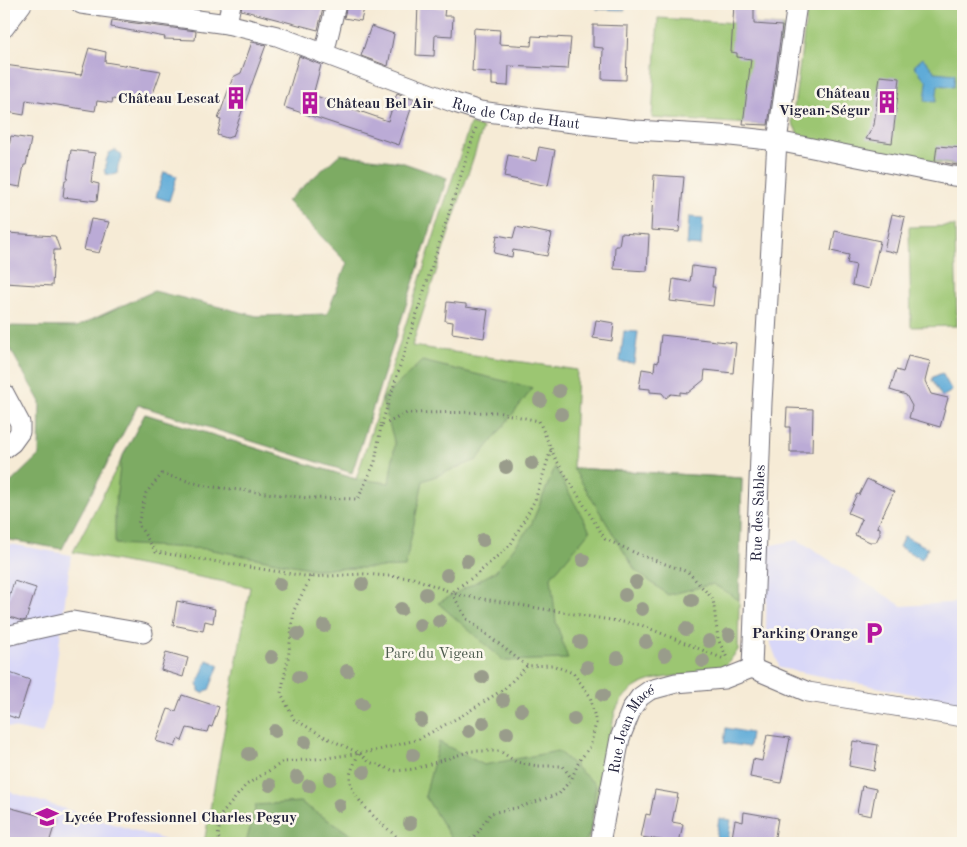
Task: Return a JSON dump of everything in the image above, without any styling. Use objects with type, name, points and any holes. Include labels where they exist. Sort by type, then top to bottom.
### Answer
[{"type":"street","points":[[4,28],[22,4]]},
{"type":"street","name":"Rue de Cap de Haut","points":[[81,4],[227,24],[276,36],[480,111],[635,130],[721,135],[777,141],[963,177]]},
{"type":"street","points":[[227,24],[231,4]]},
{"type":"street","points":[[324,54],[336,4]]},
{"type":"street","name":"Rue des Sables","points":[[752,668],[762,402],[777,141],[797,4]]},
{"type":"street","points":[[4,393],[20,424],[20,432],[12,443],[4,449]]},
{"type":"street","points":[[4,633],[10,635],[73,621],[143,632]]},
{"type":"street","points":[[752,668],[808,692],[963,717]]},
{"type":"street","name":"Rue Jean Macé","points":[[600,843],[620,738],[632,708],[640,697],[650,690],[676,683],[724,679],[752,668]]},
{"type":"path","points":[[381,426],[407,413],[498,412],[538,421],[604,539],[640,555],[688,572],[713,598],[718,639],[729,661],[641,625],[459,595],[413,578],[364,574],[311,577],[156,552],[138,524],[146,493],[162,474],[206,486],[308,498],[358,499],[375,462],[381,426],[480,111]]},
{"type":"path","points":[[450,592],[475,576],[511,544],[535,500],[552,449]]},
{"type":"path","points":[[311,577],[294,610],[288,659],[281,693],[294,719],[358,753],[369,762],[395,771],[414,769],[471,751],[500,751],[516,762],[538,766],[563,766],[572,778]]},
{"type":"path","points":[[450,592],[467,619],[527,666],[552,665],[573,672],[590,696],[596,723],[590,747],[579,761],[572,778],[559,794],[491,814],[467,843]]},
{"type":"path","points":[[222,843],[218,837],[221,815],[246,785],[283,762],[375,751],[419,739],[463,715],[504,689],[527,666]]},
{"type":"path","points":[[358,753],[350,777],[355,795],[378,821],[399,839],[407,843]]},
{"type":"path","points":[[379,843],[399,839]]},
{"type":"shaded area","name":"Parking Orange","points":[[798,540],[902,606],[963,602],[963,704],[780,668],[766,631],[767,546]]},
{"type":"shaded area","points":[[4,543],[71,555],[52,699],[42,734],[4,726]]},
{"type":"shaded area","name":"Lycée Professionnel Charles Peguy","points":[[4,790],[175,843],[4,843]]},
{"type":"green space","points":[[808,4],[963,4],[963,166],[935,163],[800,138],[792,122]]},
{"type":"green space","points":[[658,18],[784,26],[772,120],[768,125],[652,118]]},
{"type":"green space","name":"Parc du Vigean","points":[[470,124],[483,128],[412,346],[577,370],[573,468],[742,478],[738,650],[725,666],[716,672],[660,678],[649,681],[630,691],[622,700],[615,712],[588,843],[204,843],[250,587],[73,552],[145,414],[356,479]]},
{"type":"green space","points":[[340,154],[401,162],[447,178],[352,473],[138,405],[62,549],[4,539],[4,489],[39,455],[40,402],[4,338],[4,326],[76,327],[154,291],[257,316],[327,314],[347,263],[287,201]]},
{"type":"green space","points":[[955,226],[957,326],[911,327],[909,227]]},
{"type":"green space","points":[[422,361],[533,388],[477,460],[423,481],[405,567],[314,569],[207,549],[115,544],[115,506],[121,459],[145,414],[356,479],[389,483],[395,444],[382,399]]},
{"type":"green space","points":[[555,467],[590,531],[551,577],[556,622],[568,659],[504,661],[438,603],[496,571],[531,525]]},
{"type":"green space","points":[[573,468],[742,478],[739,600],[713,584],[668,595],[635,570]]},
{"type":"green space","points":[[439,742],[484,765],[558,751],[596,785],[590,833],[584,843],[454,843],[425,796]]},
{"type":"green space","points":[[300,802],[364,843],[246,843],[256,805]]},
{"type":"water","points":[[597,4],[625,4],[625,10],[597,9]]},
{"type":"water","points":[[923,58],[935,72],[955,74],[954,87],[938,85],[936,102],[925,101],[927,82],[914,66]]},
{"type":"water","points":[[115,150],[121,154],[122,159],[118,165],[117,174],[106,174],[104,170],[109,153]]},
{"type":"water","points":[[164,172],[177,176],[169,201],[156,197]]},
{"type":"water","points":[[689,217],[703,218],[701,246],[687,245]]},
{"type":"water","points":[[624,331],[638,332],[634,363],[620,362]]},
{"type":"water","points":[[942,373],[952,391],[942,397],[932,380],[933,377]]},
{"type":"water","points":[[904,536],[928,548],[922,559],[899,547]]},
{"type":"water","points":[[207,660],[219,665],[209,690],[203,693],[199,691],[197,686]]},
{"type":"water","points":[[726,728],[751,733],[749,747],[724,743]]},
{"type":"water","points":[[719,818],[731,820],[728,841],[716,839]]},
{"type":"building","points":[[162,4],[201,4],[200,9]]},
{"type":"building","points":[[242,4],[324,4],[318,30],[241,10]]},
{"type":"building","points":[[347,4],[365,4],[361,21],[344,18]]},
{"type":"building","points":[[418,4],[434,4],[434,7],[445,8],[444,16],[453,16],[452,36],[435,35],[434,56],[416,55]]},
{"type":"building","points":[[734,4],[754,4],[754,24],[782,26],[768,125],[743,124],[751,59],[737,57],[737,53],[731,52]]},
{"type":"building","points":[[112,20],[196,31],[195,40],[164,39],[165,37],[111,27]]},
{"type":"building","points":[[593,25],[628,26],[626,80],[602,79],[603,48],[593,47]]},
{"type":"building","points":[[371,26],[394,34],[388,66],[361,56]]},
{"type":"building","points":[[474,28],[500,30],[499,44],[531,46],[532,36],[571,38],[568,69],[509,66],[508,86],[492,85],[492,72],[472,71]]},
{"type":"building","name":"Château Lescat","points":[[252,42],[266,45],[233,136],[227,138],[217,135],[221,120],[218,119],[233,77],[241,73]]},
{"type":"building","points":[[89,48],[106,52],[105,62],[161,71],[149,105],[113,99],[112,103],[97,101],[95,111],[26,100],[24,115],[7,112],[10,86],[4,85],[4,65],[81,75]]},
{"type":"building","name":"Château Bel Air","points":[[299,56],[321,65],[313,95],[388,121],[397,93],[414,100],[399,145],[284,107]]},
{"type":"building","name":"Château Vigean-Ségur","points":[[880,76],[900,78],[892,143],[866,139],[874,125]]},
{"type":"building","points":[[11,136],[31,139],[20,187],[4,184],[4,155],[7,156]]},
{"type":"building","points":[[937,146],[963,148],[963,166],[935,161]]},
{"type":"building","points":[[539,147],[555,150],[548,186],[504,177],[508,155],[536,161]]},
{"type":"building","points":[[71,150],[95,153],[91,182],[99,184],[97,201],[63,197]]},
{"type":"building","points":[[654,175],[684,177],[679,232],[651,230]]},
{"type":"building","points":[[892,214],[905,217],[897,253],[884,250]]},
{"type":"building","points":[[91,219],[109,222],[99,253],[84,250]]},
{"type":"building","points":[[516,227],[552,234],[547,256],[513,250],[512,257],[494,253],[497,235],[513,238]]},
{"type":"building","points":[[835,231],[880,241],[869,289],[852,285],[856,265],[847,263],[849,255],[831,251]]},
{"type":"building","points":[[7,233],[55,236],[60,250],[54,250],[52,286],[5,283]]},
{"type":"building","points":[[621,233],[649,235],[647,271],[614,269],[615,246],[619,246]]},
{"type":"building","points":[[692,266],[714,269],[712,287],[715,287],[713,306],[670,301],[673,279],[690,282]]},
{"type":"building","points":[[447,302],[466,304],[466,307],[488,310],[484,338],[452,333],[453,322],[445,321]]},
{"type":"building","points":[[596,320],[614,323],[612,341],[593,338]]},
{"type":"building","points":[[661,335],[736,343],[733,373],[705,370],[704,380],[688,393],[680,392],[680,395],[671,394],[666,398],[662,393],[650,392],[650,389],[639,388],[642,369],[654,371],[655,362],[658,363]]},
{"type":"building","points":[[908,356],[930,361],[925,381],[931,394],[948,398],[940,427],[909,418],[912,406],[906,395],[890,390],[896,370],[903,372]]},
{"type":"building","points":[[787,408],[813,409],[812,452],[790,452],[790,427],[786,427]]},
{"type":"building","points":[[867,479],[894,492],[877,527],[880,528],[880,534],[876,542],[870,542],[855,535],[862,519],[848,513]]},
{"type":"building","points":[[14,581],[36,588],[26,620],[22,621],[4,615]]},
{"type":"building","points":[[177,601],[215,609],[213,623],[205,621],[203,631],[173,625]]},
{"type":"building","points":[[166,652],[188,658],[183,677],[161,670]]},
{"type":"building","points":[[4,671],[30,680],[18,719],[4,714]]},
{"type":"building","points":[[182,695],[219,707],[212,727],[209,726],[207,732],[187,728],[182,741],[178,739],[175,747],[156,741],[168,709],[176,711]]},
{"type":"building","points":[[767,735],[790,738],[781,783],[750,777],[753,759],[762,761]]},
{"type":"building","points":[[853,741],[878,745],[874,771],[849,766]]},
{"type":"building","points":[[862,786],[876,789],[871,816],[857,813]]},
{"type":"building","points":[[655,790],[678,794],[672,822],[683,824],[679,843],[641,837],[646,814],[650,815]]},
{"type":"building","points":[[4,806],[56,820],[49,843],[4,843]]},
{"type":"building","points":[[744,812],[778,818],[774,843],[731,843],[735,820],[743,822]]},
{"type":"place","name":"Château Lescat","points":[[236,98]]},
{"type":"place","name":"Château Vigean-Ségur","points":[[887,102]]},
{"type":"place","name":"Château Bel Air","points":[[310,103]]},
{"type":"place","name":"Parking Orange","points":[[874,633]]},
{"type":"place","name":"Lycée Professionnel Charles Peguy","points":[[47,817]]}]
